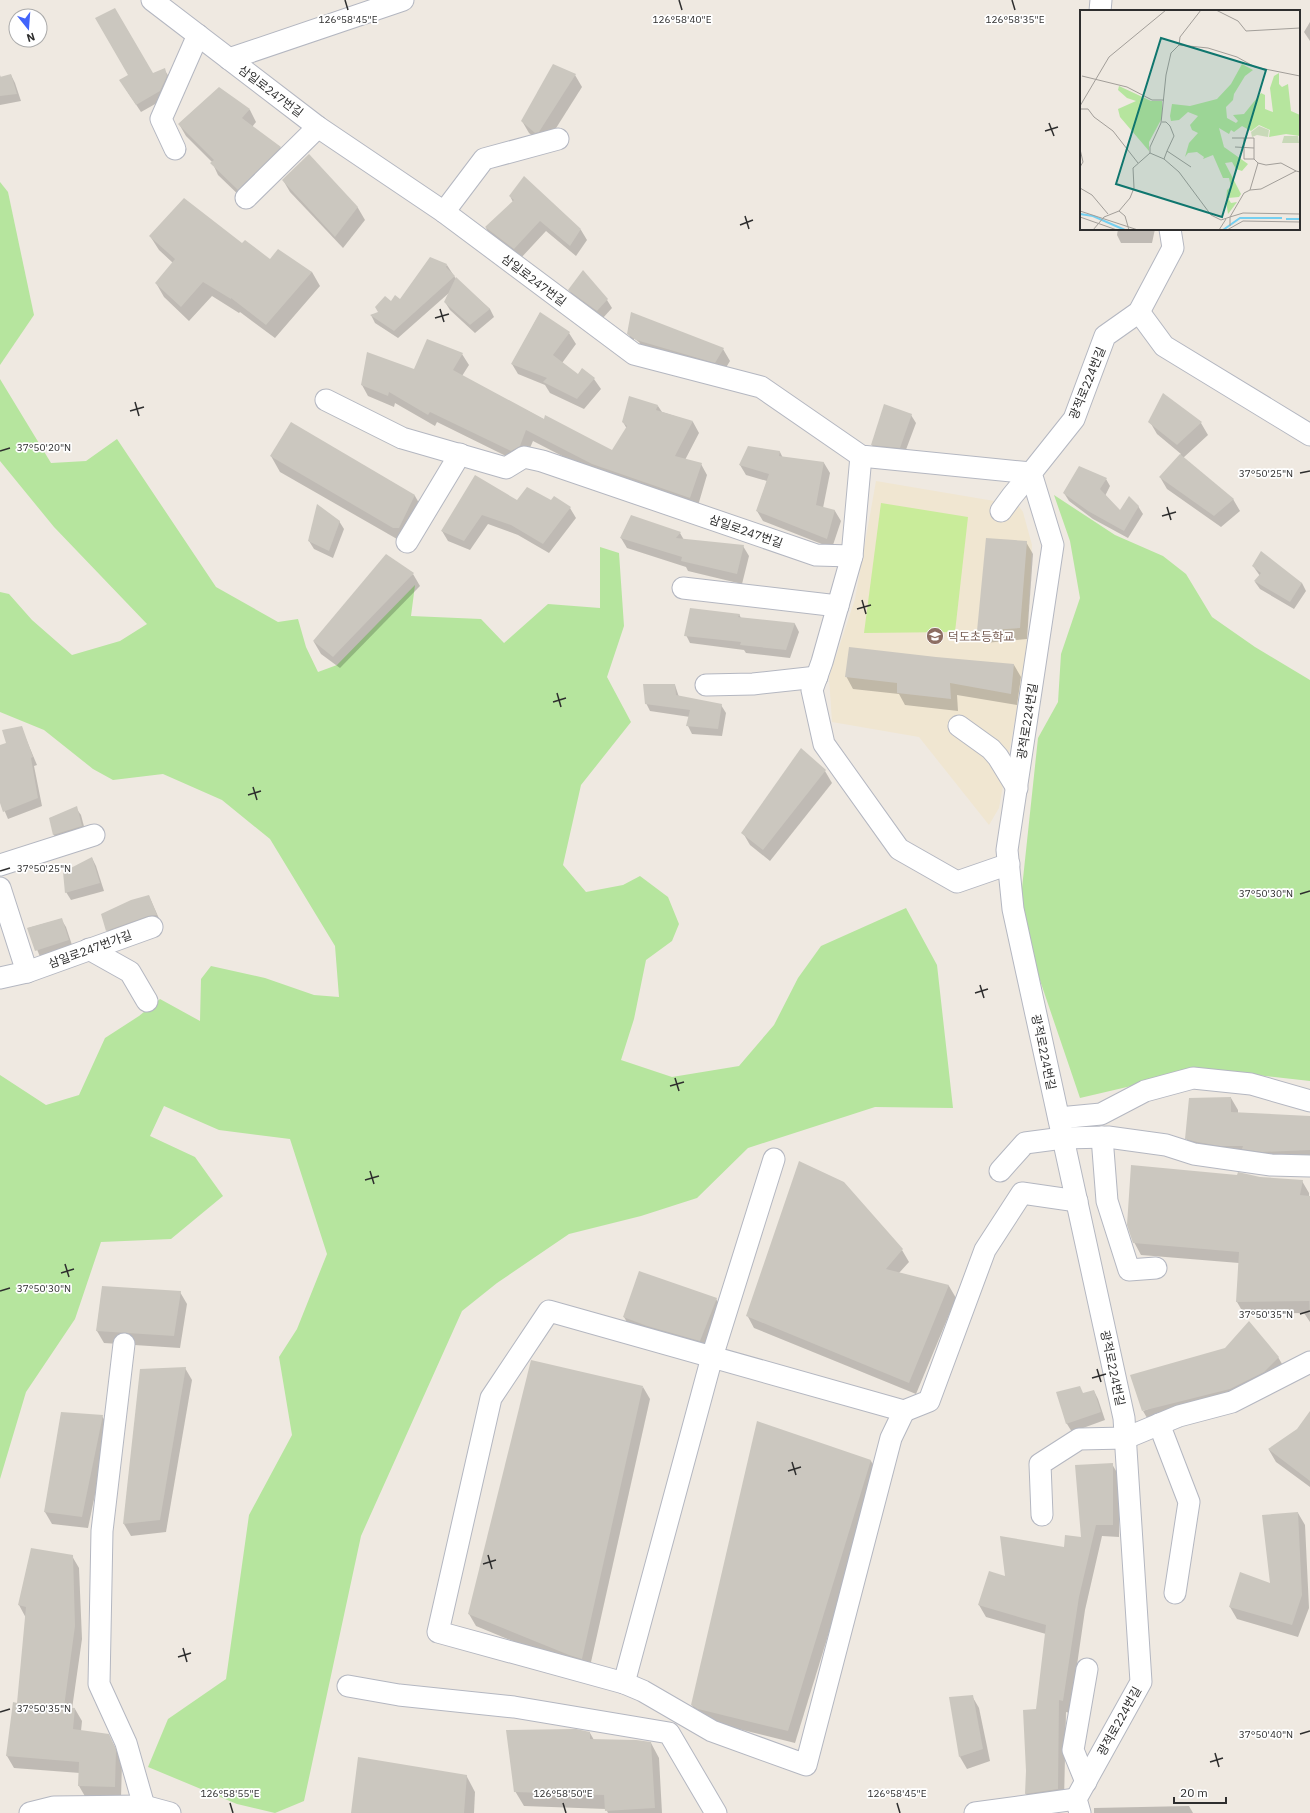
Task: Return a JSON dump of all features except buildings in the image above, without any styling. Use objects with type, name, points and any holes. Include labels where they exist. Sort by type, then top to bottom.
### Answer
[{"type":"street","name":"삼일로247번길","points":[[152,0],[318,127],[444,212],[634,354],[761,387],[861,456],[1031,473]]},
{"type":"street","name":"삼일로247번길","points":[[229,59],[403,0]]},
{"type":"street","points":[[1100,10],[1101,0]]},
{"type":"street","points":[[175,149],[161,119],[198,35]]},
{"type":"street","points":[[246,198],[318,127]]},
{"type":"street","points":[[444,212],[484,158],[558,139]]},
{"type":"street","name":"광적로224번길","points":[[1081,1798],[1141,1682],[1126,1438],[1124,1418],[1013,910],[1007,850],[1053,545],[1031,473],[1074,419],[1105,336],[1139,312],[1173,248],[1170,230]]},
{"type":"street","points":[[1139,312],[1164,346],[1310,435]]},
{"type":"street","points":[[326,400],[402,438],[460,454],[407,542]]},
{"type":"street","name":"삼일로247번길","points":[[460,454],[506,468],[524,457],[542,461],[816,555],[852,556]]},
{"type":"street","points":[[861,456],[852,556],[812,690],[824,744],[899,849],[957,882],[1008,864]]},
{"type":"street","points":[[1002,511],[1031,473]]},
{"type":"street","points":[[683,588],[838,606]]},
{"type":"street","points":[[706,686],[753,684],[817,677]]},
{"type":"street","points":[[959,726],[990,749],[998,757],[1017,788]]},
{"type":"street","points":[[0,865],[94,835]]},
{"type":"street","points":[[0,888],[27,972]]},
{"type":"street","name":"삼일로247번가길","points":[[0,978],[27,972],[152,927]]},
{"type":"street","points":[[89,950],[130,972],[147,1001]]},
{"type":"street","points":[[1000,1171],[1025,1143],[1101,1114],[1145,1091],[1193,1078],[1251,1084],[1310,1101]]},
{"type":"street","points":[[1061,1128],[1102,1137],[1166,1145],[1194,1154],[1272,1165],[1310,1166]]},
{"type":"street","points":[[1102,1137],[1107,1201],[1128,1270],[1156,1268]]},
{"type":"street","points":[[624,1683],[712,1357],[774,1159]]},
{"type":"street","points":[[904,1411],[891,1438],[806,1765],[712,1731],[643,1691],[624,1683],[438,1632],[492,1398],[550,1311],[904,1411],[930,1401],[985,1250],[1022,1193],[1077,1201]]},
{"type":"street","points":[[124,1344],[102,1532],[99,1684],[126,1743],[144,1806]]},
{"type":"street","points":[[1042,1515],[1040,1464],[1079,1439],[1126,1438],[1178,1416],[1232,1402],[1310,1362]]},
{"type":"street","points":[[1159,1424],[1189,1502],[1175,1593]]},
{"type":"street","points":[[975,1813],[1081,1798],[1072,1750],[1087,1669]]},
{"type":"street","points":[[348,1686],[399,1695],[514,1707],[669,1733],[716,1813]]},
{"type":"street","points":[[30,1813],[54,1807],[144,1806],[170,1813]]},
{"type":"shaded area","name":"덕도초등학교","points":[[876,481],[1018,505],[1023,512],[1032,545],[1025,672],[999,808],[989,825],[919,737],[832,722],[829,677],[855,599]]},
{"type":"green space","points":[[0,182],[8,192],[34,315],[0,365]]},
{"type":"green space","points":[[0,379],[51,463],[86,461],[117,439],[216,587],[278,622],[298,619],[306,647],[318,672],[337,665],[415,585],[411,616],[481,619],[504,643],[548,604],[600,608],[600,547],[619,553],[624,626],[607,677],[631,722],[581,785],[563,865],[586,892],[623,885],[640,876],[668,897],[679,924],[672,941],[646,960],[634,1019],[621,1060],[672,1077],[739,1066],[774,1025],[798,978],[821,946],[906,908],[937,965],[953,1108],[875,1107],[748,1148],[697,1198],[641,1216],[569,1234],[497,1283],[462,1311],[361,1536],[304,1801],[275,1813],[237,1804],[148,1767],[168,1719],[226,1679],[249,1515],[292,1435],[279,1357],[297,1329],[327,1254],[290,1139],[219,1130],[164,1106],[150,1136],[195,1157],[223,1196],[171,1239],[101,1242],[75,1319],[26,1392],[0,1479],[0,1075],[46,1105],[79,1095],[105,1038],[139,1016],[160,999],[200,1021],[201,979],[211,966],[265,978],[314,995],[339,997],[335,946],[270,839],[222,800],[163,774],[113,780],[93,769],[44,730],[0,712],[0,592],[9,594],[32,620],[72,655],[120,641],[147,624],[54,527],[0,461]]},
{"type":"green space","points":[[1054,495],[1115,535],[1163,556],[1186,574],[1212,617],[1255,647],[1310,680],[1310,1081],[1204,1069],[1080,1098],[1029,948],[1020,907],[1038,738],[1058,702],[1061,654],[1080,598],[1070,541]]},
{"type":"green space","points":[[881,503],[968,517],[955,632],[864,633]]},
{"type":"place","name":"덕도초등학교","points":[[935,636]]}]
